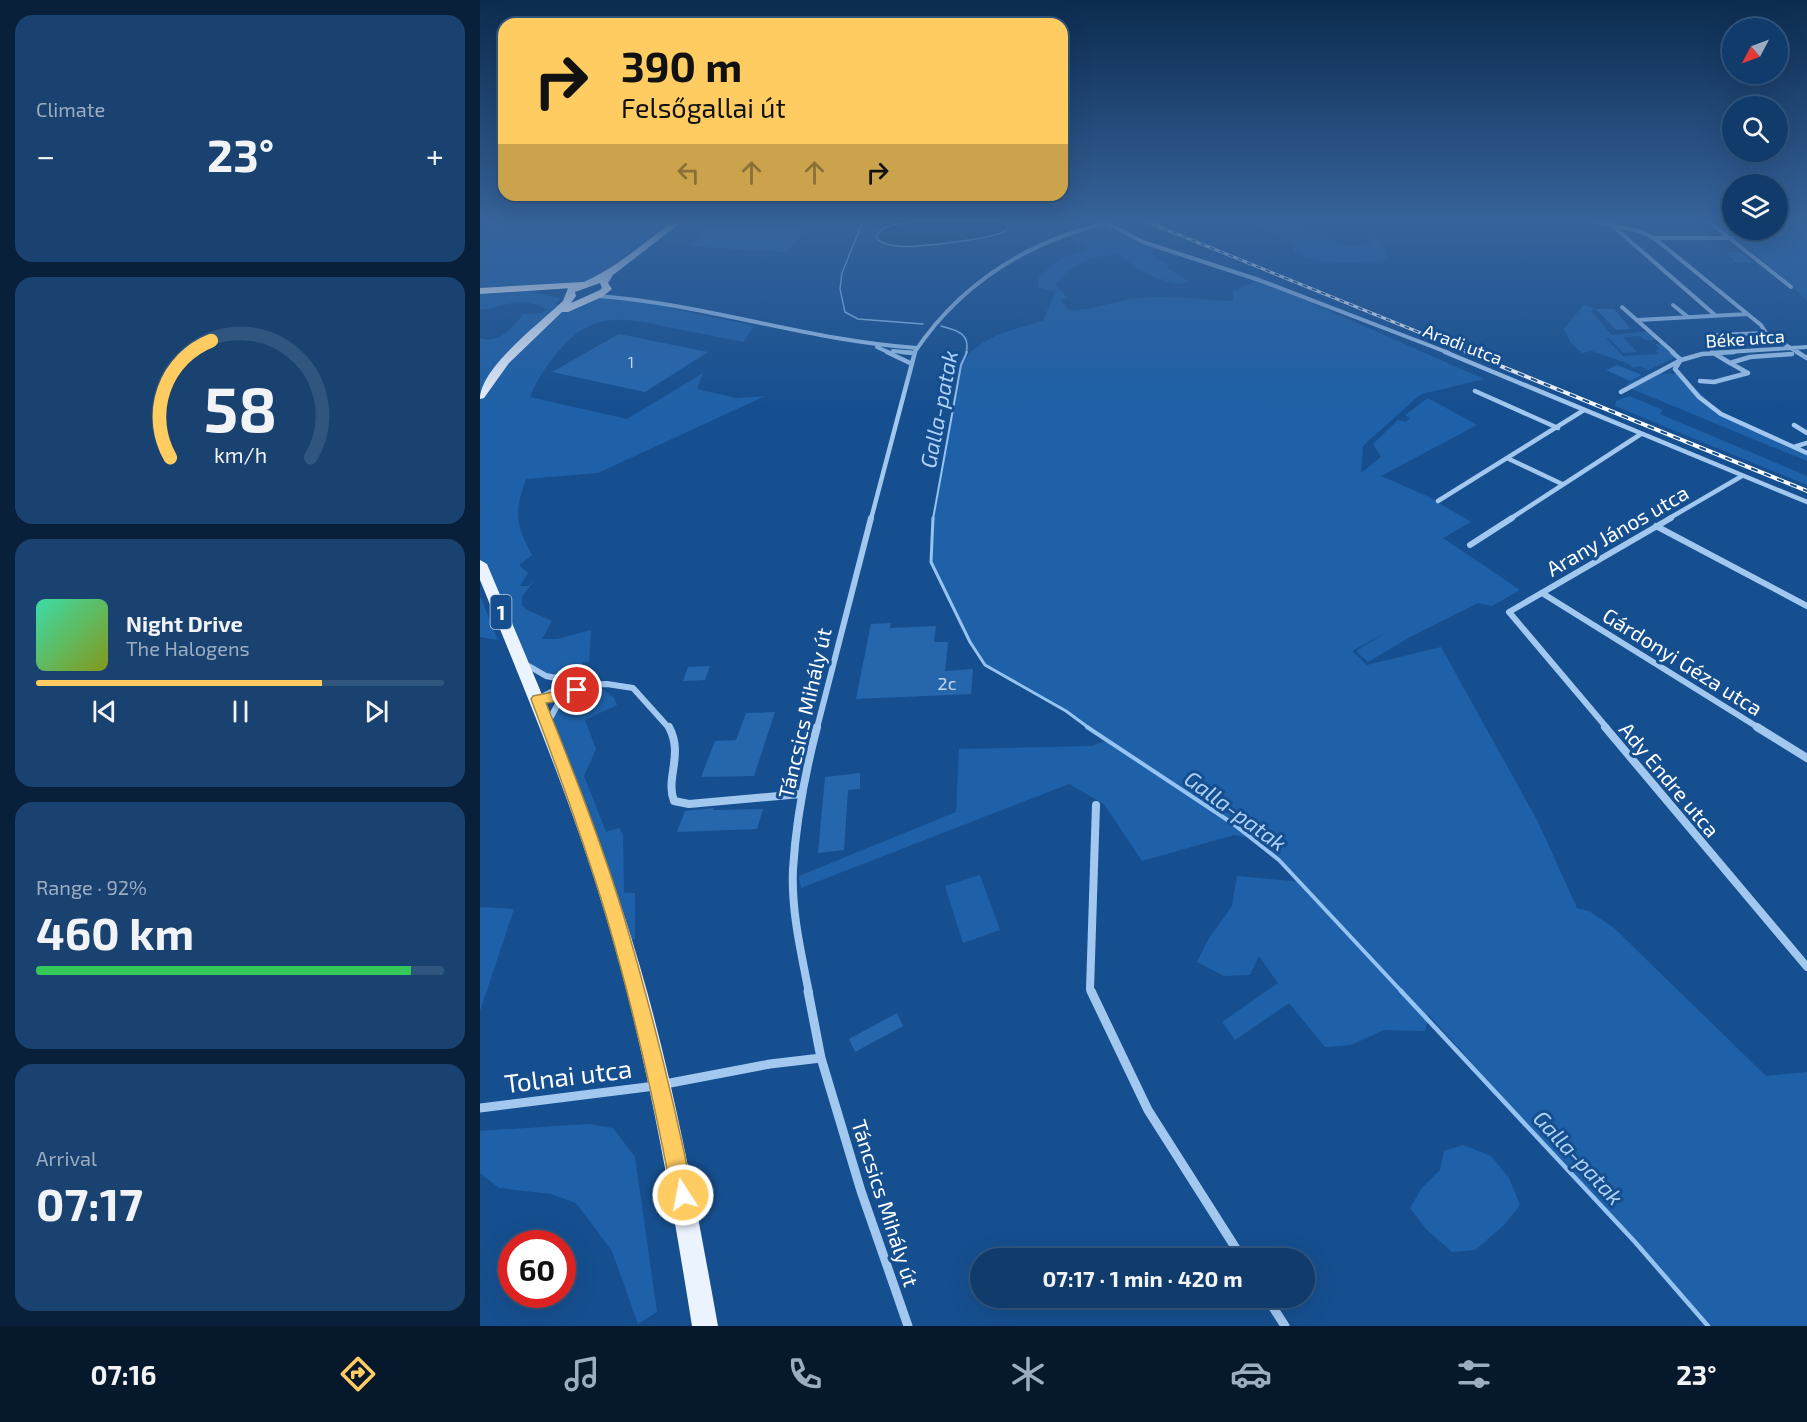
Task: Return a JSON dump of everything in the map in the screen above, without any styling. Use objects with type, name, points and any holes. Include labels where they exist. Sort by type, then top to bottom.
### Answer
[{"type":"highway","points":[[480,291],[583,285]]},
{"type":"highway","points":[[524,289],[559,291],[570,295]]},
{"type":"main road","points":[[480,396],[506,361],[540,328],[573,289],[588,283]]},
{"type":"main road","points":[[603,283],[607,287]]},
{"type":"main road","points":[[583,285],[607,287]]},
{"type":"main road","points":[[540,328],[572,305],[604,292],[607,287]]},
{"type":"main road","points":[[570,295],[591,297]]},
{"type":"main road","name":"1","points":[[480,564],[538,699],[572,788],[615,915],[661,1085],[683,1195],[705,1326]]},
{"type":"street","name":"Táncsics Mihály út","points":[[908,1326],[861,1191],[821,1058],[796,925],[793,870],[801,794],[910,363],[915,351],[933,326],[956,302],[981,283]]},
{"type":"street","name":"Aradi utca","points":[[1266,283],[1506,376],[1807,502]]},
{"type":"street","points":[[1678,283],[1715,315]]},
{"type":"street","points":[[1709,283],[1766,333],[1792,351],[1807,358]]},
{"type":"street","points":[[1786,283],[1791,287]]},
{"type":"street","points":[[618,292],[641,299],[871,345],[915,351]]},
{"type":"street","points":[[591,297],[641,299]]},
{"type":"street","points":[[1673,305],[1689,317]]},
{"type":"street","points":[[1622,307],[1681,360],[1675,369],[1700,399],[1737,423],[1807,453]]},
{"type":"street","points":[[1638,320],[1747,314]]},
{"type":"street","points":[[1715,335],[1766,333]]},
{"type":"street","points":[[871,345],[910,363]]},
{"type":"street","name":"Béke utca","points":[[1621,392],[1681,360],[1712,352],[1792,351],[1807,347]]},
{"type":"street","points":[[881,348],[915,351]]},
{"type":"street","points":[[1730,363],[1750,357],[1792,351]]},
{"type":"street","points":[[1700,381],[1714,382],[1748,373],[1712,352]]},
{"type":"street","points":[[1475,391],[1558,428]]},
{"type":"street","points":[[1438,501],[1509,459],[1584,410]]},
{"type":"street","points":[[1794,425],[1807,433]]},
{"type":"street","points":[[1470,545],[1641,434]]},
{"type":"street","points":[[1793,447],[1807,443]]},
{"type":"street","points":[[1509,459],[1562,484]]},
{"type":"street","name":"Arany János utca","points":[[1509,612],[1742,476]]},
{"type":"street","points":[[1656,526],[1807,606]]},
{"type":"street","name":"Gárdonyi Géza utca","points":[[1542,592],[1807,758]]},
{"type":"street","name":"Ady Endre utca","points":[[1509,612],[1807,967]]},
{"type":"street","points":[[521,661],[532,670],[558,680],[633,688],[668,724],[674,737],[676,761],[670,793],[674,801],[689,804],[801,794]]},
{"type":"street","points":[[538,699],[566,695],[588,685]]},
{"type":"street","points":[[548,728],[548,717],[561,702],[588,685]]},
{"type":"street","points":[[1096,805],[1090,989],[1148,1110],[1236,1248]]},
{"type":"street","name":"Tolnai utca","points":[[480,1108],[661,1085],[770,1064],[821,1058]]},
{"type":"street","points":[[1273,1308],[1285,1326]]},
{"type":"shaded area","points":[[480,283],[571,283],[535,287],[532,292],[561,298],[555,304],[572,305],[595,297],[629,299],[754,326],[744,342],[649,323],[604,321],[591,325],[566,343],[534,387],[530,397],[627,419],[703,373],[697,389],[736,398],[765,396],[598,473],[526,479],[519,501],[518,518],[522,534],[532,555],[519,565],[528,573],[520,586],[528,586],[535,579],[522,597],[522,605],[527,610],[552,621],[542,639],[557,639],[591,630],[589,662],[583,662],[574,678],[546,673],[523,656],[480,559],[480,338],[487,340],[499,337],[505,334],[523,314],[542,313],[548,310],[521,302],[480,310]]},
{"type":"shaded area","points":[[1038,283],[1057,283],[1055,285],[1068,298],[1060,300],[1069,310],[1087,309],[1130,299],[1151,297],[1233,301],[1233,291],[1252,283],[1266,283],[1484,379],[1422,394],[1415,399],[1363,446],[1361,473],[1381,457],[1373,444],[1398,420],[1406,422],[1410,418],[1405,415],[1428,398],[1477,425],[1381,476],[1427,496],[1471,522],[1443,538],[1520,590],[1492,606],[1478,603],[1410,637],[1368,662],[1356,651],[1387,632],[1352,651],[1367,665],[1441,647],[1538,822],[1577,908],[1589,911],[1614,928],[1766,1076],[1807,1072],[1807,1326],[1708,1326],[1429,1015],[1425,1031],[1384,1030],[1351,1045],[1325,1047],[1289,1003],[1235,1040],[1222,1022],[1278,983],[1259,956],[1250,975],[1224,976],[1197,962],[1208,940],[1232,906],[1237,876],[1303,882],[1259,839],[1234,835],[1142,861],[1104,804],[1069,784],[801,888],[799,876],[956,812],[959,749],[1092,746],[1105,741],[1066,711],[985,665],[970,642],[931,562],[931,530],[961,365],[968,355],[986,341],[1008,331],[1043,321],[1055,292],[1038,287]]},
{"type":"shaded area","points":[[1789,283],[1807,283],[1807,301]]},
{"type":"shaded area","points":[[1584,305],[1593,308],[1592,312],[1612,335],[1649,331],[1656,340],[1645,340],[1641,336],[1623,337],[1637,352],[1623,353],[1609,338],[1606,338],[1623,356],[1658,354],[1656,351],[1659,349],[1655,344],[1662,344],[1674,358],[1649,370],[1638,366],[1633,368],[1629,364],[1592,351],[1582,353],[1570,342],[1564,328]]},
{"type":"shaded area","points":[[1651,373],[1680,374],[1724,416],[1807,452],[1807,461],[1632,389],[1627,384]]},
{"type":"shaded area","points":[[1629,396],[1663,410],[1660,414],[1807,476],[1807,485],[1615,406],[1616,401]]},
{"type":"shaded area","points":[[480,596],[498,640],[480,637]]},
{"type":"shaded area","points":[[604,690],[614,698],[617,705],[585,720],[596,749],[584,776],[606,832],[619,828],[623,834],[624,893],[635,893],[635,939],[627,942],[553,717],[568,700],[589,692]]},
{"type":"shaded area","points":[[980,875],[1000,930],[963,943],[945,886]]},
{"type":"shaded area","points":[[480,907],[514,909],[480,1011]]},
{"type":"shaded area","points":[[589,1124],[613,1128],[635,1157],[657,1312],[638,1324],[612,1251],[576,1203],[551,1194],[499,1188],[480,1173],[480,1131]]},
{"type":"shaded area","points":[[1463,1145],[1491,1156],[1509,1178],[1520,1205],[1505,1224],[1475,1250],[1452,1252],[1427,1230],[1410,1208],[1422,1188],[1440,1170],[1444,1151]]},
{"type":"building","points":[[1596,309],[1614,309],[1631,329],[1616,330]]},
{"type":"building","points":[[619,334],[708,352],[645,392],[552,372]]},
{"type":"building","points":[[1617,365],[1642,375],[1630,381],[1606,370]]},
{"type":"building","points":[[891,623],[890,628],[936,626],[934,642],[948,642],[945,671],[973,669],[971,694],[856,699],[871,624]]},
{"type":"building","points":[[710,666],[705,680],[683,681],[688,667]]},
{"type":"building","points":[[775,712],[754,776],[701,777],[715,741],[736,740],[746,713]]},
{"type":"building","points":[[860,773],[860,789],[848,790],[844,850],[818,853],[825,777]]},
{"type":"building","points":[[714,808],[713,810],[763,809],[757,829],[677,832],[685,811]]},
{"type":"building","points":[[897,1013],[903,1026],[855,1052],[849,1039]]},
{"type":"waterway","name":"Galla-patak","points":[[841,283],[845,312],[858,319],[923,324]]},
{"type":"waterway","name":"Galla-patak","points":[[941,326],[957,331],[965,337],[966,353]]},
{"type":"waterway","name":"Galla-patak","points":[[933,519],[961,365],[967,352]]},
{"type":"waterway","name":"Galla-patak","points":[[933,518],[931,562],[970,642],[985,665],[1066,711],[1089,728]]},
{"type":"waterway","name":"Galla-patak","points":[[1087,727],[1232,823],[1279,860],[1403,993]]},
{"type":"waterway","name":"Galla-patak","points":[[1401,991],[1635,1242],[1708,1326]]},
{"type":"railway","points":[[1297,283],[1470,353]]},
{"type":"railway","points":[[1466,352],[1807,491]]},
{"type":"route","points":[[577,690],[549,699],[538,699],[572,788],[615,915],[661,1085],[683,1195]]}]
